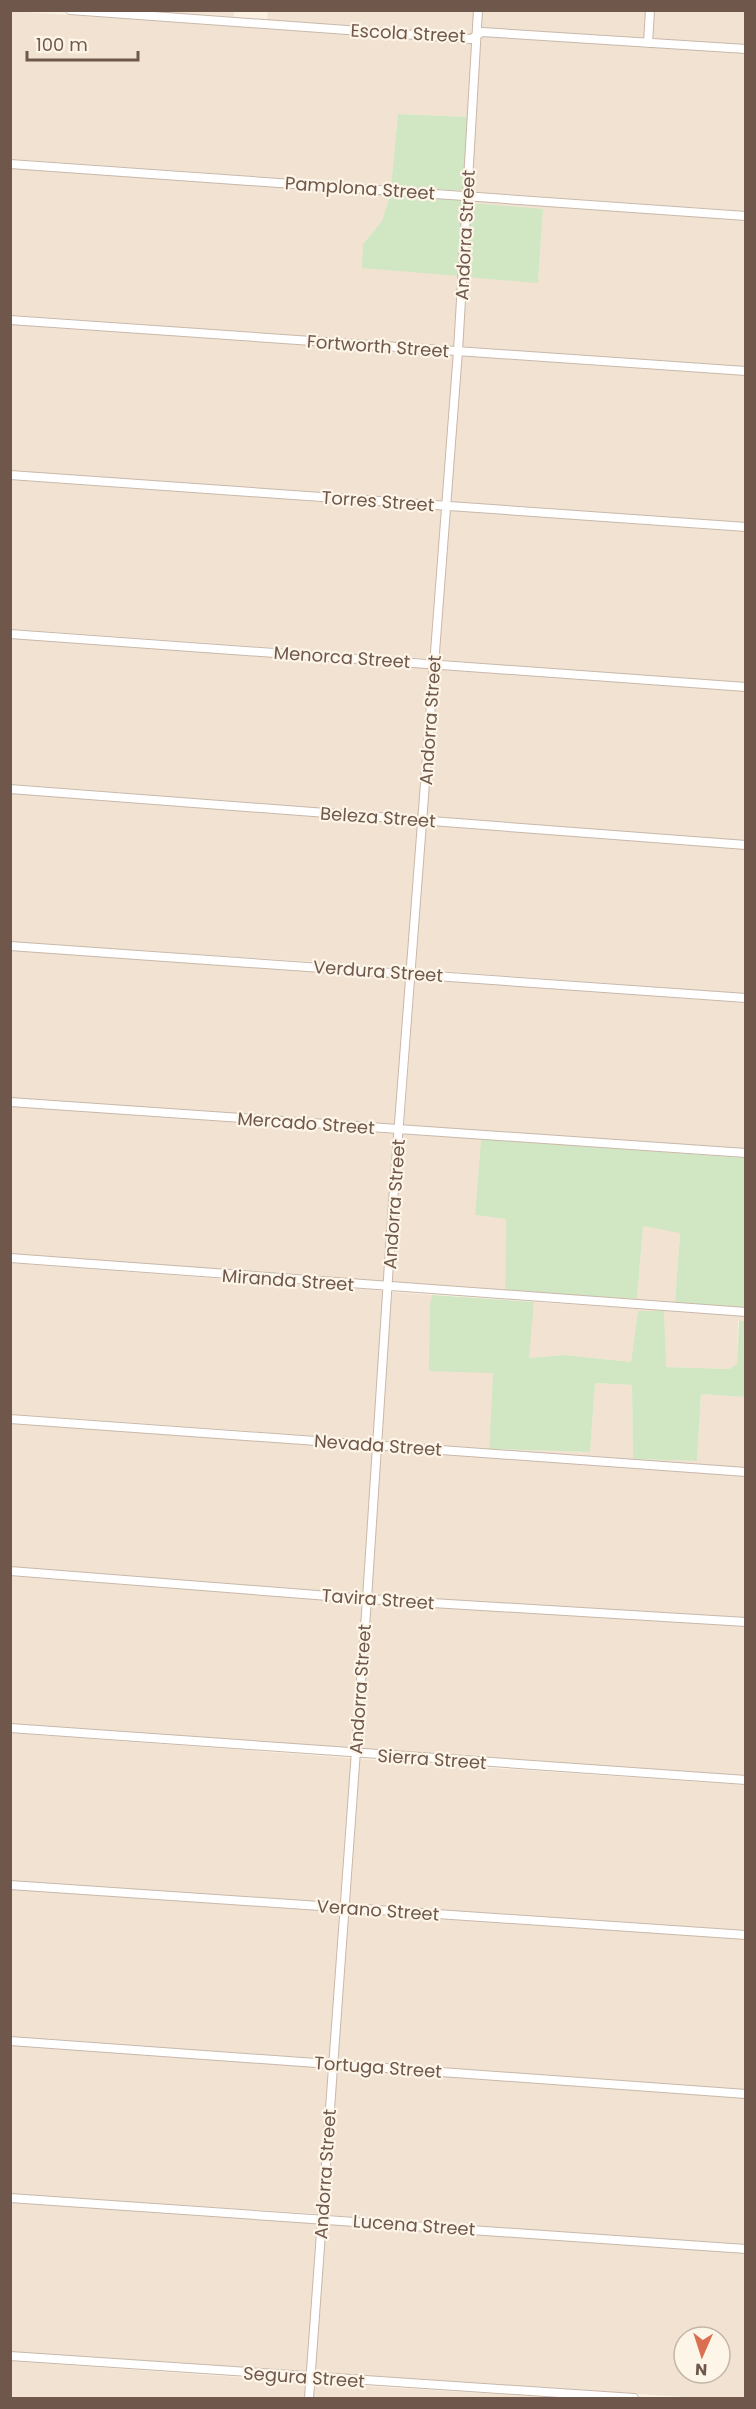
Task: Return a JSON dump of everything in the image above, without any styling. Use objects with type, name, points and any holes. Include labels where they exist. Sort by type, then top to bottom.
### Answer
[{"type":"street","name":"Escola Street","points":[[70,10],[471,39],[482,32],[746,49]]},
{"type":"street","name":"Andorra Street","points":[[309,2398],[388,1287],[458,351],[478,10]]},
{"type":"street","points":[[648,43],[650,10]]},
{"type":"street","name":"Pamplona Street","points":[[10,164],[746,216]]},
{"type":"street","name":"Fortworth Street","points":[[10,320],[746,371]]},
{"type":"street","name":"Torres Street","points":[[10,475],[746,527]]},
{"type":"street","name":"Menorca Street","points":[[10,634],[746,687]]},
{"type":"street","name":"Beleza Street","points":[[10,789],[746,845]]},
{"type":"street","name":"Verdura Street","points":[[10,946],[746,998]]},
{"type":"street","name":"Mercado Street","points":[[10,1102],[746,1153]]},
{"type":"street","name":"Miranda Street","points":[[10,1258],[746,1312]]},
{"type":"street","name":"Nevada Street","points":[[10,1419],[746,1472]]},
{"type":"street","name":"Tavira Street","points":[[10,1571],[367,1599],[746,1622]]},
{"type":"street","name":"Sierra Street","points":[[10,1728],[746,1780]]},
{"type":"street","name":"Verano Street","points":[[10,1885],[746,1935]]},
{"type":"street","name":"Tortuga Street","points":[[10,2041],[746,2094]]},
{"type":"street","name":"Lucena Street","points":[[10,2198],[746,2249]]},
{"type":"street","name":"Segura Street","points":[[10,2356],[634,2398]]},
{"type":"shaded area","points":[[268,10],[474,11],[473,33],[470,35],[267,20]]},
{"type":"shaded area","points":[[10,11],[472,43],[468,117],[398,114],[391,186],[11,159]]},
{"type":"shaded area","points":[[135,11],[234,11],[234,18]]},
{"type":"shaded area","points":[[482,11],[646,11],[644,38],[481,28]]},
{"type":"shaded area","points":[[653,11],[745,11],[745,45],[652,39]]},
{"type":"shaded area","points":[[483,36],[745,53],[745,211],[472,192],[480,38]]},
{"type":"shaded area","points":[[10,168],[390,195],[382,221],[363,244],[459,276],[454,347],[11,315]]},
{"type":"shaded area","points":[[471,200],[745,220],[745,367],[462,347],[466,277],[538,282],[543,210],[471,203]]},
{"type":"shaded area","points":[[10,324],[454,355],[442,501],[11,471]]},
{"type":"shaded area","points":[[461,356],[745,375],[745,523],[449,502]]},
{"type":"shaded area","points":[[10,480],[441,510],[431,659],[11,629]]},
{"type":"shaded area","points":[[449,510],[745,532],[745,683],[438,660]]},
{"type":"shaded area","points":[[11,638],[430,668],[418,816],[11,784]]},
{"type":"shaded area","points":[[437,669],[745,691],[745,841],[426,817]]},
{"type":"shaded area","points":[[10,793],[418,825],[408,968],[11,942]]},
{"type":"shaded area","points":[[425,825],[745,849],[745,994],[416,969]]},
{"type":"shaded area","points":[[10,950],[408,977],[396,1125],[11,1098]]},
{"type":"shaded area","points":[[415,978],[745,1003],[745,1149],[404,1126]]},
{"type":"shaded area","points":[[10,1106],[396,1134],[384,1283],[11,1254]]},
{"type":"shaded area","points":[[403,1134],[481,1139],[475,1215],[506,1218],[505,1291],[392,1283]]},
{"type":"shaded area","points":[[643,1226],[680,1232],[675,1303],[614,1299],[637,1299]]},
{"type":"shaded area","points":[[10,1263],[384,1291],[374,1440],[11,1414]]},
{"type":"shaded area","points":[[391,1292],[432,1295],[430,1305],[493,1373],[489,1449],[381,1441]]},
{"type":"shaded area","points":[[534,1302],[745,1316],[745,1321],[738,1321],[737,1364],[729,1369],[665,1367],[664,1311],[638,1311],[631,1362],[565,1355],[528,1358]]},
{"type":"shaded area","points":[[595,1383],[632,1385],[633,1459],[697,1461],[701,1394],[745,1397],[745,1468],[506,1450],[590,1452]]},
{"type":"shaded area","points":[[10,1423],[373,1449],[364,1594],[11,1567]]},
{"type":"shaded area","points":[[381,1449],[745,1476],[745,1618],[371,1595]]},
{"type":"shaded area","points":[[10,1576],[363,1603],[352,1749],[11,1724]]},
{"type":"shaded area","points":[[371,1603],[745,1626],[745,1776],[359,1750]]},
{"type":"shaded area","points":[[10,1733],[351,1758],[340,1904],[11,1881]]},
{"type":"shaded area","points":[[359,1759],[745,1785],[745,1930],[348,1904]]},
{"type":"shaded area","points":[[11,1889],[340,1912],[329,2059],[11,2037]]},
{"type":"shaded area","points":[[347,1913],[745,1939],[745,2090],[336,2060]]},
{"type":"shaded area","points":[[10,2045],[328,2068],[319,2214],[11,2194]]},
{"type":"shaded area","points":[[336,2069],[745,2098],[745,2245],[327,2215]]},
{"type":"shaded area","points":[[10,2202],[319,2223],[307,2373],[11,2352]]},
{"type":"shaded area","points":[[326,2223],[745,2253],[745,2398],[703,2398],[315,2374]]},
{"type":"shaded area","points":[[10,2361],[307,2382],[306,2398],[11,2398]]},
{"type":"shaded area","points":[[314,2383],[566,2398],[313,2398]]},
{"type":"green space","points":[[398,114],[468,117],[464,191],[391,186]]},
{"type":"green space","points":[[390,195],[464,200],[459,276],[362,268],[363,244],[382,221]]},
{"type":"green space","points":[[471,203],[543,209],[538,283],[466,277]]},
{"type":"green space","points":[[481,1139],[745,1158],[745,1308],[675,1303],[680,1233],[643,1226],[637,1299],[505,1291],[506,1219],[475,1215]]},
{"type":"green space","points":[[432,1295],[534,1302],[529,1358],[565,1355],[631,1362],[638,1311],[664,1311],[666,1367],[729,1369],[737,1364],[739,1321],[745,1321],[745,1397],[701,1394],[697,1461],[633,1459],[632,1385],[595,1383],[590,1452],[489,1449],[493,1373],[429,1371]]}]
